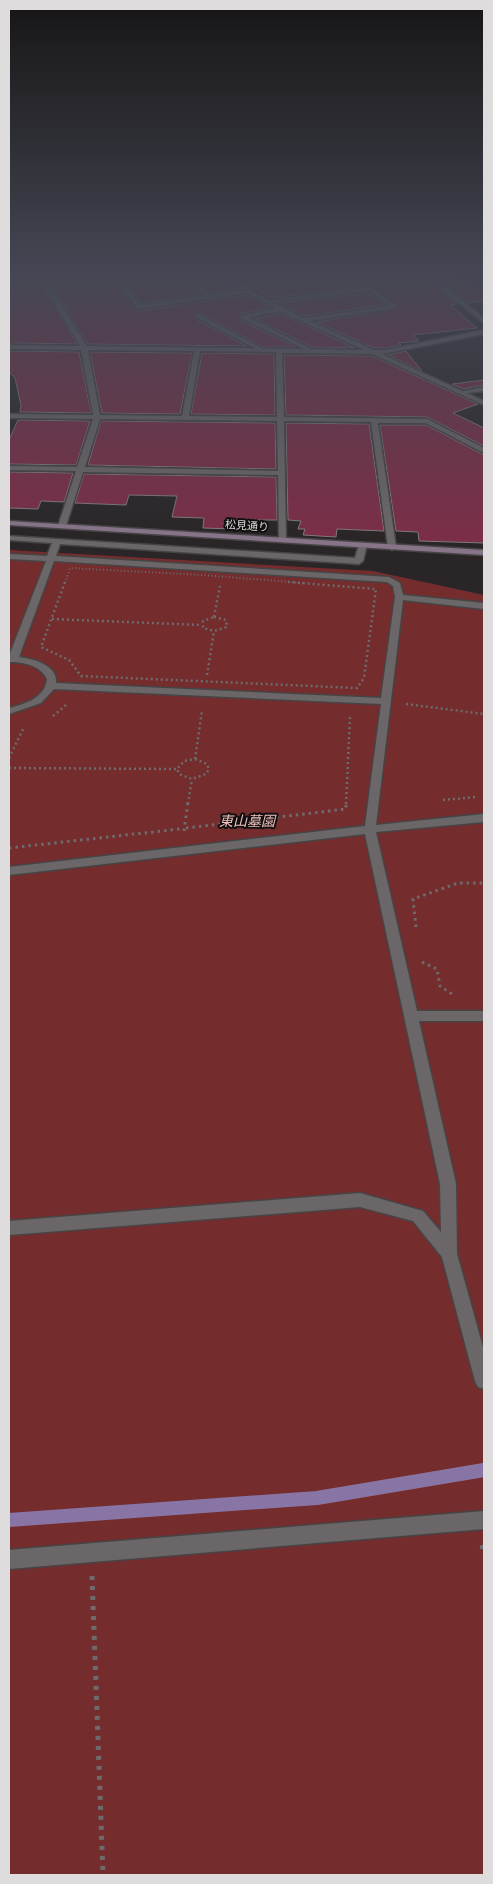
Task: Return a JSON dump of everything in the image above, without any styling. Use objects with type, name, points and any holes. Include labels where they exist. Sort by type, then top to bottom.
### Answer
[{"type":"street","points":[[62,526],[97,417],[86,359]]},
{"type":"street","points":[[185,418],[195,359]]},
{"type":"street","points":[[278,359],[283,540]]},
{"type":"street","points":[[387,359],[484,403]]},
{"type":"street","points":[[461,392],[484,389]]},
{"type":"street","points":[[9,414],[97,417],[427,421],[484,450]]},
{"type":"street","points":[[374,421],[392,547]]},
{"type":"street","points":[[9,468],[282,473]]},
{"type":"street","name":"松見通り","points":[[9,523],[484,553]]},
{"type":"street","points":[[140,547],[145,531]]},
{"type":"street","points":[[9,538],[359,561]]},
{"type":"street","points":[[9,711],[36,702],[45,694],[50,686],[51,678],[47,670],[39,664],[12,658],[29,618],[57,541]]},
{"type":"street","points":[[358,577],[363,545]]},
{"type":"street","points":[[222,573],[228,552]]},
{"type":"street","points":[[9,556],[222,573],[358,577],[388,580],[397,585],[399,597],[370,829],[448,1184],[449,1254],[484,1381]]},
{"type":"street","points":[[399,597],[484,606]]},
{"type":"street","points":[[50,686],[386,701]]},
{"type":"street","points":[[9,871],[370,829],[484,818]]},
{"type":"street","points":[[411,1016],[484,1016]]},
{"type":"street","points":[[9,1228],[360,1200],[418,1216],[449,1254]]},
{"type":"street","points":[[9,1560],[484,1520]]},
{"type":"path","points":[[70,568],[222,573],[376,589],[364,678],[357,688],[81,676],[75,664],[66,657],[41,647],[53,619],[70,568]]},
{"type":"path","points":[[214,617],[220,586]]},
{"type":"path","points":[[29,618],[202,624],[203,621],[214,617],[226,620],[228,624],[227,627],[214,631],[203,628],[202,624]]},
{"type":"path","points":[[386,701],[484,714]]},
{"type":"path","points":[[46,719],[67,704]]},
{"type":"path","points":[[9,848],[346,809],[350,708]]},
{"type":"path","points":[[9,758],[22,728],[30,725]]},
{"type":"path","points":[[194,759],[207,764],[209,769],[206,774],[192,779],[179,774],[177,769],[179,764],[186,760],[194,759]]},
{"type":"path","points":[[9,768],[177,769]]},
{"type":"path","points":[[180,851],[192,779]]},
{"type":"path","points":[[441,800],[484,797]]},
{"type":"path","points":[[417,935],[413,899],[458,883],[484,883]]},
{"type":"path","points":[[420,961],[437,969],[440,986],[457,997]]},
{"type":"path","points":[[91,1553],[103,1875]]},
{"type":"green space","name":"東山墓園","points":[[9,550],[373,571],[484,595],[484,1875],[9,1875]]},
{"type":"building","points":[[9,359],[80,359],[91,413],[20,412],[21,405],[15,378],[9,372]]},
{"type":"building","points":[[91,359],[191,359],[180,414],[102,413]]},
{"type":"building","points":[[201,359],[274,359],[275,415],[191,414]]},
{"type":"building","points":[[284,359],[378,359],[478,404],[453,413],[484,428],[484,446],[427,417],[286,415]]},
{"type":"building","points":[[396,359],[412,359],[422,371]]},
{"type":"building","points":[[484,380],[484,385],[463,389],[452,384]]},
{"type":"building","points":[[18,420],[90,421],[76,465],[9,464],[9,440]]},
{"type":"building","points":[[101,421],[275,423],[276,469],[88,465]]},
{"type":"building","points":[[286,423],[369,424],[384,531],[337,529],[336,537],[303,535],[305,529],[298,529],[301,521],[288,520]]},
{"type":"building","points":[[380,425],[426,425],[484,455],[484,543],[419,541],[418,532],[396,531]]},
{"type":"building","points":[[9,472],[73,473],[64,502],[41,501],[38,509],[9,508]]},
{"type":"building","points":[[84,474],[276,477],[277,520],[234,520],[233,529],[203,528],[204,518],[172,517],[177,496],[129,495],[126,505],[75,503]]},
{"type":"waterway","points":[[9,1520],[317,1498],[484,1470]]}]
